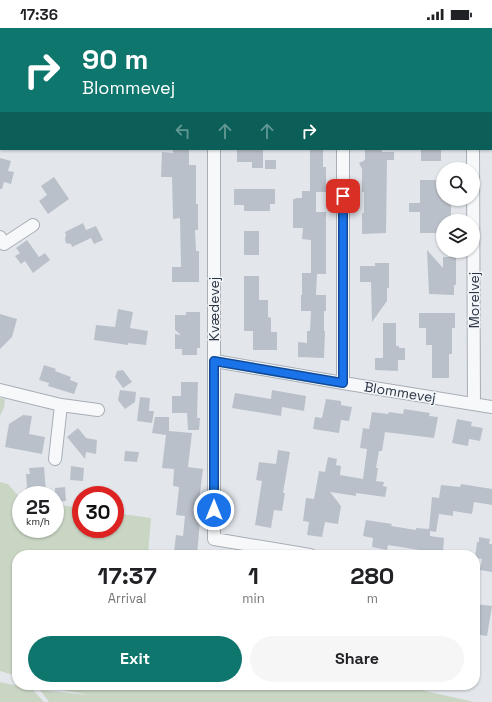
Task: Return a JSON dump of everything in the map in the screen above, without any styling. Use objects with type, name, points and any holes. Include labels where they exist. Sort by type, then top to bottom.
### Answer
[{"type":"street","name":"Kvædevej","points":[[214,150],[214,539],[280,550]]},
{"type":"street","points":[[343,150],[343,383]]},
{"type":"street","name":"Morelvej","points":[[473,150],[474,404]]},
{"type":"street","points":[[0,237],[4,244],[33,225]]},
{"type":"street","name":"Blommevej","points":[[214,361],[492,406]]},
{"type":"street","points":[[0,390],[62,405],[98,410]]},
{"type":"street","points":[[55,459],[62,405]]},
{"type":"green space","points":[[0,398],[5,399],[4,408],[0,416]]},
{"type":"green space","points":[[0,482],[8,484],[12,489],[12,538],[64,538],[64,505],[72,507],[72,538],[124,538],[124,514],[151,518],[148,550],[12,550],[12,675],[0,671]]},
{"type":"green space","points":[[0,682],[12,685],[12,690],[33,690],[44,702],[0,702]]},
{"type":"green space","points":[[40,690],[89,695],[62,690],[421,690],[474,702],[49,702]]},
{"type":"building","points":[[173,150],[189,150],[189,165],[196,165],[198,230],[195,230],[196,251],[199,251],[199,282],[172,282],[172,267],[181,267],[180,218],[173,219],[172,177],[161,177],[162,152],[173,153]]},
{"type":"building","points":[[237,150],[263,150],[263,168],[252,168],[252,162],[237,162]]},
{"type":"building","points":[[310,150],[323,150],[323,167],[326,167],[326,192],[316,192],[316,212],[326,212],[326,274],[317,274],[316,295],[326,295],[326,311],[324,311],[324,358],[298,357],[298,342],[307,343],[307,331],[310,331],[311,311],[301,311],[301,295],[302,273],[311,273],[311,240],[302,239],[303,228],[293,228],[293,199],[302,198],[302,191],[310,191]]},
{"type":"building","points":[[365,150],[394,152],[394,160],[387,160],[386,233],[362,234],[364,192],[362,192],[362,169],[359,163],[365,160]]},
{"type":"building","points":[[421,150],[441,150],[441,161],[421,161]]},
{"type":"building","points":[[0,158],[11,161],[8,171],[14,172],[11,184],[4,182],[2,189],[0,189]]},
{"type":"building","points":[[265,160],[276,160],[276,169],[265,169]]},
{"type":"building","points":[[54,177],[69,199],[48,214],[39,201],[47,195],[41,186]]},
{"type":"building","points":[[420,180],[436,180],[436,206],[451,206],[451,214],[436,214],[436,233],[420,233],[420,212],[409,212],[409,203],[420,203]]},
{"type":"building","points":[[234,189],[275,189],[275,204],[270,204],[270,211],[244,211],[244,205],[234,205]]},
{"type":"building","points":[[83,223],[86,230],[96,226],[103,240],[94,244],[91,238],[72,247],[71,244],[66,243],[65,232]]},
{"type":"building","points":[[244,231],[259,231],[259,255],[244,255]]},
{"type":"building","points":[[27,240],[39,257],[45,253],[50,260],[33,273],[25,261],[21,264],[15,256],[20,253],[16,248]]},
{"type":"building","points":[[427,250],[443,268],[443,258],[456,258],[456,285],[454,285],[454,295],[429,294]]},
{"type":"building","points":[[375,263],[389,263],[389,288],[387,288],[387,301],[372,322],[371,282],[360,282],[360,266],[375,266]]},
{"type":"building","points":[[244,276],[259,276],[259,300],[268,300],[268,317],[271,318],[271,332],[277,332],[277,350],[253,350],[253,331],[244,331]]},
{"type":"building","points":[[118,309],[133,312],[130,328],[148,331],[146,345],[128,343],[128,345],[94,340],[96,325],[115,327]]},
{"type":"building","points":[[186,312],[200,312],[200,348],[197,348],[197,355],[182,355],[182,349],[175,349],[175,334],[181,335],[175,330],[175,315],[186,315]]},
{"type":"building","points":[[419,313],[455,313],[455,328],[452,328],[452,354],[449,354],[449,378],[432,378],[432,345],[426,345],[426,328],[419,328]]},
{"type":"building","points":[[0,314],[17,319],[12,337],[0,349]]},
{"type":"building","points":[[383,323],[396,323],[396,346],[399,346],[399,348],[405,348],[405,360],[398,360],[398,371],[375,370],[375,358],[383,358]]},
{"type":"building","points":[[44,365],[56,369],[55,371],[71,377],[70,380],[78,383],[74,394],[48,386],[49,383],[39,380]]},
{"type":"building","points":[[123,370],[132,382],[123,388],[115,377],[117,371]]},
{"type":"building","points":[[181,382],[198,382],[197,418],[200,418],[199,430],[188,430],[187,413],[172,413],[172,396],[181,396]]},
{"type":"building","points":[[120,390],[136,392],[135,402],[125,409],[118,400]]},
{"type":"building","points":[[272,390],[306,396],[304,411],[282,407],[281,416],[232,408],[235,393],[271,399]]},
{"type":"building","points":[[140,397],[150,398],[149,411],[154,411],[152,423],[137,421]]},
{"type":"building","points":[[326,399],[341,401],[341,405],[352,407],[349,421],[341,420],[339,433],[313,429],[315,417],[322,418]]},
{"type":"building","points":[[404,409],[430,413],[429,416],[438,417],[434,438],[385,432],[382,451],[379,451],[376,468],[378,468],[376,481],[384,482],[383,486],[387,487],[385,497],[356,493],[356,496],[330,492],[341,506],[338,524],[325,522],[322,537],[307,535],[309,522],[303,521],[306,498],[314,499],[319,471],[325,472],[328,457],[337,459],[336,465],[341,466],[340,475],[363,479],[367,449],[360,448],[363,428],[369,429],[372,412],[403,414]]},
{"type":"building","points":[[23,415],[32,416],[29,434],[45,437],[42,454],[5,447],[9,424]]},
{"type":"building","points":[[155,417],[169,417],[169,431],[192,433],[188,467],[203,469],[198,509],[201,509],[197,550],[174,550],[176,535],[183,536],[185,516],[176,515],[179,487],[173,486],[174,469],[162,468],[166,435],[152,433]]},
{"type":"building","points":[[457,419],[472,422],[471,426],[483,428],[480,441],[469,439],[468,446],[452,443]]},
{"type":"building","points":[[78,428],[86,438],[97,440],[96,454],[86,452],[85,459],[67,437]]},
{"type":"building","points":[[278,450],[290,452],[283,493],[285,493],[282,511],[274,510],[271,528],[255,525],[262,481],[256,480],[259,462],[276,464]]},
{"type":"building","points":[[125,451],[139,452],[137,462],[124,461]]},
{"type":"building","points":[[71,466],[84,468],[83,481],[70,480]]},
{"type":"building","points":[[44,467],[46,486],[27,486],[26,474],[30,474],[29,468]]},
{"type":"building","points":[[461,484],[492,489],[492,505],[474,502],[472,514],[453,511],[453,516],[439,514],[436,532],[430,531],[430,536],[444,538],[443,550],[419,550],[388,545],[387,550],[372,547],[373,538],[363,536],[366,520],[416,530],[416,528],[429,529],[432,497],[439,498],[441,485],[460,487]]},
{"type":"building","points":[[64,487],[66,501],[64,501]]},
{"type":"building","points":[[479,537],[490,539],[489,544],[492,544],[492,572],[480,570],[482,559],[480,559],[480,550],[476,550],[477,542],[479,542]]},
{"type":"building","points":[[480,605],[492,606],[487,636],[480,635]]},
{"type":"route","points":[[214,510],[214,361],[343,383],[343,196]]}]
